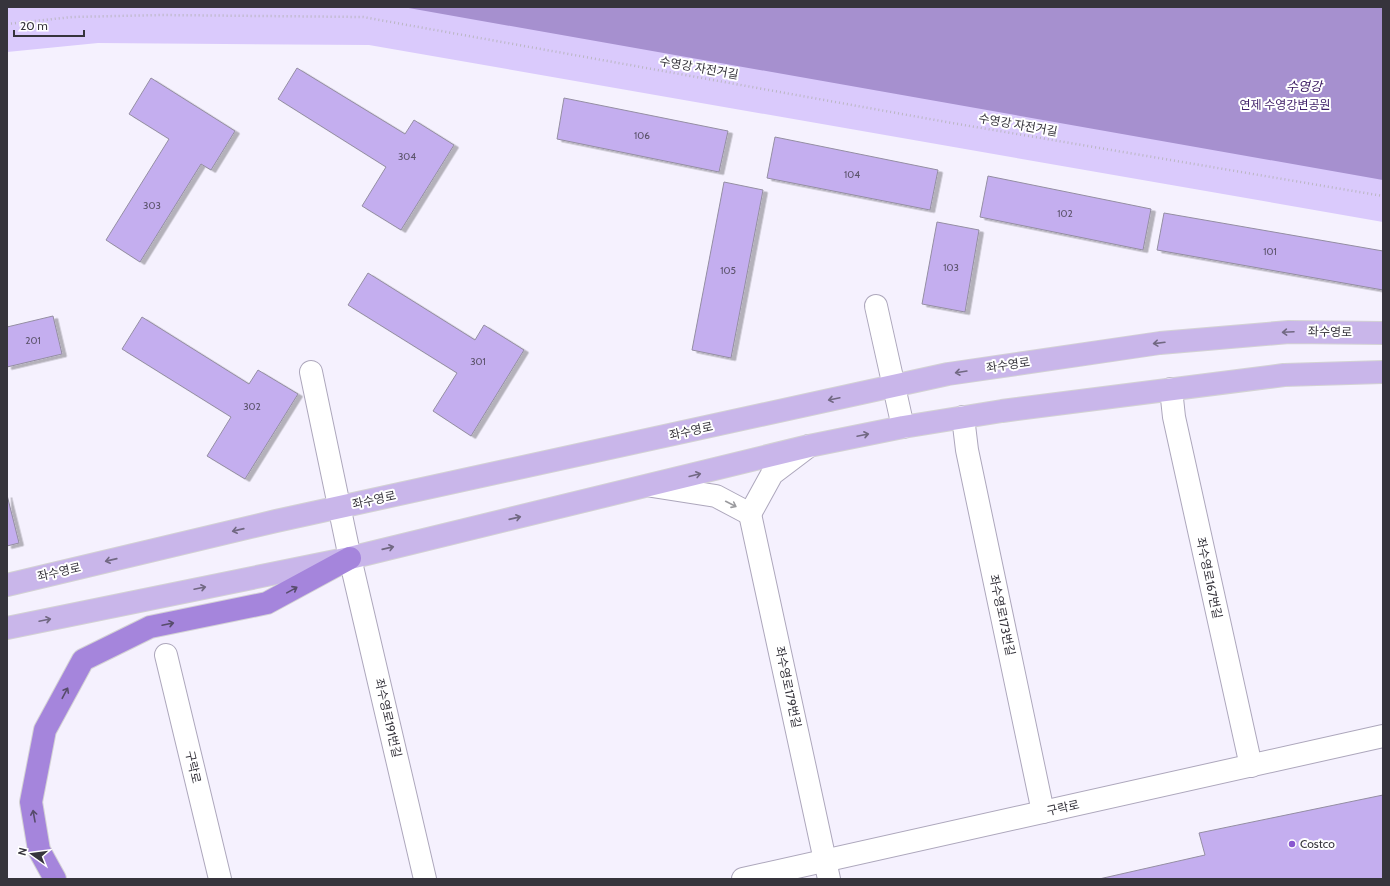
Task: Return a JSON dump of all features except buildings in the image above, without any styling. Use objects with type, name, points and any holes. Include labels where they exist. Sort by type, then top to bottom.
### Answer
[{"type":"highway","points":[[55,879],[39,850],[31,802],[45,730],[83,660],[150,627],[267,604],[350,558]]},
{"type":"main road","name":"좌수영로","points":[[7,584],[340,508],[894,386],[984,368],[1160,343],[1289,332],[1383,333]]},
{"type":"main road","points":[[7,628],[350,558],[652,486],[809,446],[903,427],[963,417],[1284,375],[1383,372]]},
{"type":"street","points":[[876,306],[903,427]]},
{"type":"street","name":"좌수영로191번길","points":[[311,372],[350,558],[425,879]]},
{"type":"street","name":"좌수영로167번길","points":[[1171,389],[1174,416],[1251,766]]},
{"type":"street","name":"좌수영로173번길","points":[[963,417],[967,450],[1043,812]]},
{"type":"street","points":[[652,486],[716,496],[750,514],[772,474],[809,446]]},
{"type":"street","name":"좌수영로179번길","points":[[750,514],[827,870]]},
{"type":"street","name":"구락로","points":[[166,655],[220,879]]},
{"type":"street","name":"구락로","points":[[744,879],[827,870],[1043,812],[1383,736]]},
{"type":"path","name":"수영강 자전거길","points":[[7,24],[72,17],[162,15],[363,17],[960,124],[1383,196]]},
{"type":"green space","name":"연제 수영강변공원","points":[[7,7],[1383,7],[1383,222],[369,45],[98,43],[7,52]]},
{"type":"water","name":"수영강","points":[[403,7],[1383,7],[1383,180]]},
{"type":"place","name":"Costco","points":[[1292,844]]}]
